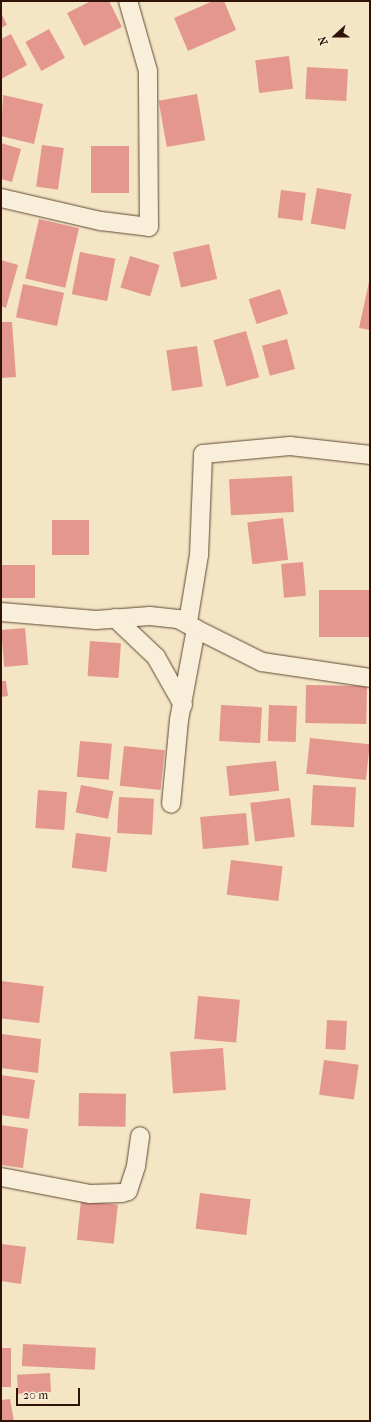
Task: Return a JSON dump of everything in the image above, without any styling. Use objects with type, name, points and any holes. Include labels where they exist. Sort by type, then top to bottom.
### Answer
[{"type":"street","points":[[1,198],[101,221],[150,227],[148,71],[128,1]]},
{"type":"street","points":[[171,804],[199,555],[202,454],[290,446],[370,455]]},
{"type":"street","points":[[1,612],[96,620],[150,616],[192,626],[262,662],[370,678]]},
{"type":"street","points":[[115,618],[156,657],[183,705]]},
{"type":"street","points":[[1,1177],[90,1194],[122,1193],[128,1191],[136,1166],[140,1136]]},
{"type":"building","points":[[91,1],[109,1],[122,27],[84,46],[67,13]]},
{"type":"building","points":[[213,1],[224,1],[236,30],[188,51],[174,18]]},
{"type":"building","points":[[1,13],[7,25],[1,28]]},
{"type":"building","points":[[49,29],[65,58],[41,71],[25,42]]},
{"type":"building","points":[[11,34],[27,65],[1,79],[1,39]]},
{"type":"building","points":[[289,56],[293,89],[259,93],[255,60]]},
{"type":"building","points":[[307,67],[348,69],[346,101],[305,99]]},
{"type":"building","points":[[197,94],[205,140],[167,147],[159,101]]},
{"type":"building","points":[[3,95],[43,104],[34,144],[1,136]]},
{"type":"building","points":[[1,143],[21,149],[12,182],[1,179]]},
{"type":"building","points":[[42,145],[64,148],[58,190],[36,187]]},
{"type":"building","points":[[91,146],[129,146],[129,193],[91,193]]},
{"type":"building","points":[[317,188],[351,194],[345,230],[311,223]]},
{"type":"building","points":[[281,190],[306,193],[302,221],[278,218]]},
{"type":"building","points":[[39,219],[79,228],[65,288],[25,278]]},
{"type":"building","points":[[209,244],[217,279],[181,287],[173,252]]},
{"type":"building","points":[[80,252],[115,259],[107,301],[72,294]]},
{"type":"building","points":[[130,256],[160,265],[150,297],[120,288]]},
{"type":"building","points":[[1,260],[18,265],[6,308],[1,306]]},
{"type":"building","points":[[370,282],[370,330],[359,328]]},
{"type":"building","points":[[23,284],[64,293],[57,326],[16,317]]},
{"type":"building","points":[[280,289],[288,314],[257,324],[249,299]]},
{"type":"building","points":[[1,322],[12,322],[16,377],[1,378]]},
{"type":"building","points":[[246,331],[259,377],[227,387],[213,340]]},
{"type":"building","points":[[287,339],[295,369],[270,376],[262,346]]},
{"type":"building","points":[[197,346],[203,387],[172,391],[166,350]]},
{"type":"building","points":[[292,476],[294,512],[231,515],[229,479]]},
{"type":"building","points":[[283,518],[288,560],[252,564],[247,522]]},
{"type":"building","points":[[52,520],[89,520],[89,555],[52,555]]},
{"type":"building","points":[[303,562],[306,596],[284,598],[281,564]]},
{"type":"building","points":[[1,565],[35,565],[35,598],[1,598]]},
{"type":"building","points":[[319,590],[370,590],[370,637],[319,637]]},
{"type":"building","points":[[25,628],[28,665],[4,667],[1,630]]},
{"type":"building","points":[[90,641],[121,643],[118,678],[88,676]]},
{"type":"building","points":[[1,681],[6,681],[8,696],[1,697]]},
{"type":"building","points":[[306,685],[367,686],[366,724],[305,723]]},
{"type":"building","points":[[221,705],[262,707],[260,743],[219,741]]},
{"type":"building","points":[[269,705],[297,706],[296,742],[268,741]]},
{"type":"building","points":[[310,738],[370,744],[366,780],[306,774]]},
{"type":"building","points":[[80,741],[112,744],[109,780],[77,777]]},
{"type":"building","points":[[124,746],[165,750],[161,790],[120,786]]},
{"type":"building","points":[[276,761],[279,791],[229,796],[226,766]]},
{"type":"building","points":[[81,785],[113,791],[108,819],[76,812]]},
{"type":"building","points":[[313,785],[356,787],[354,827],[311,825]]},
{"type":"building","points":[[38,790],[67,792],[64,830],[35,828]]},
{"type":"building","points":[[119,797],[154,799],[152,835],[117,833]]},
{"type":"building","points":[[290,798],[295,837],[255,842],[250,803]]},
{"type":"building","points":[[246,813],[249,845],[203,849],[200,817]]},
{"type":"building","points":[[76,833],[111,837],[106,872],[72,868]]},
{"type":"building","points":[[231,860],[283,866],[278,901],[227,895]]},
{"type":"building","points":[[1,981],[44,986],[39,1023],[1,1018]]},
{"type":"building","points":[[198,996],[240,1000],[236,1042],[194,1039]]},
{"type":"building","points":[[327,1020],[347,1021],[345,1050],[325,1049]]},
{"type":"building","points":[[1,1034],[41,1039],[38,1073],[1,1068]]},
{"type":"building","points":[[223,1048],[226,1090],[173,1094],[170,1052]]},
{"type":"building","points":[[324,1060],[359,1065],[354,1100],[319,1095]]},
{"type":"building","points":[[1,1075],[35,1080],[29,1119],[1,1115]]},
{"type":"building","points":[[79,1093],[126,1094],[125,1127],[78,1126]]},
{"type":"building","points":[[1,1125],[28,1129],[23,1168],[1,1165]]},
{"type":"building","points":[[200,1193],[251,1199],[246,1235],[196,1229]]},
{"type":"building","points":[[81,1201],[118,1205],[114,1244],[77,1240]]},
{"type":"building","points":[[1,1244],[26,1247],[21,1284],[1,1281]]},
{"type":"building","points":[[23,1344],[96,1348],[95,1370],[22,1366]]},
{"type":"building","points":[[1,1348],[11,1348],[11,1387],[1,1387]]},
{"type":"building","points":[[50,1373],[51,1392],[18,1394],[17,1375]]},
{"type":"building","points":[[10,1399],[14,1421],[1,1421],[1,1400]]}]
